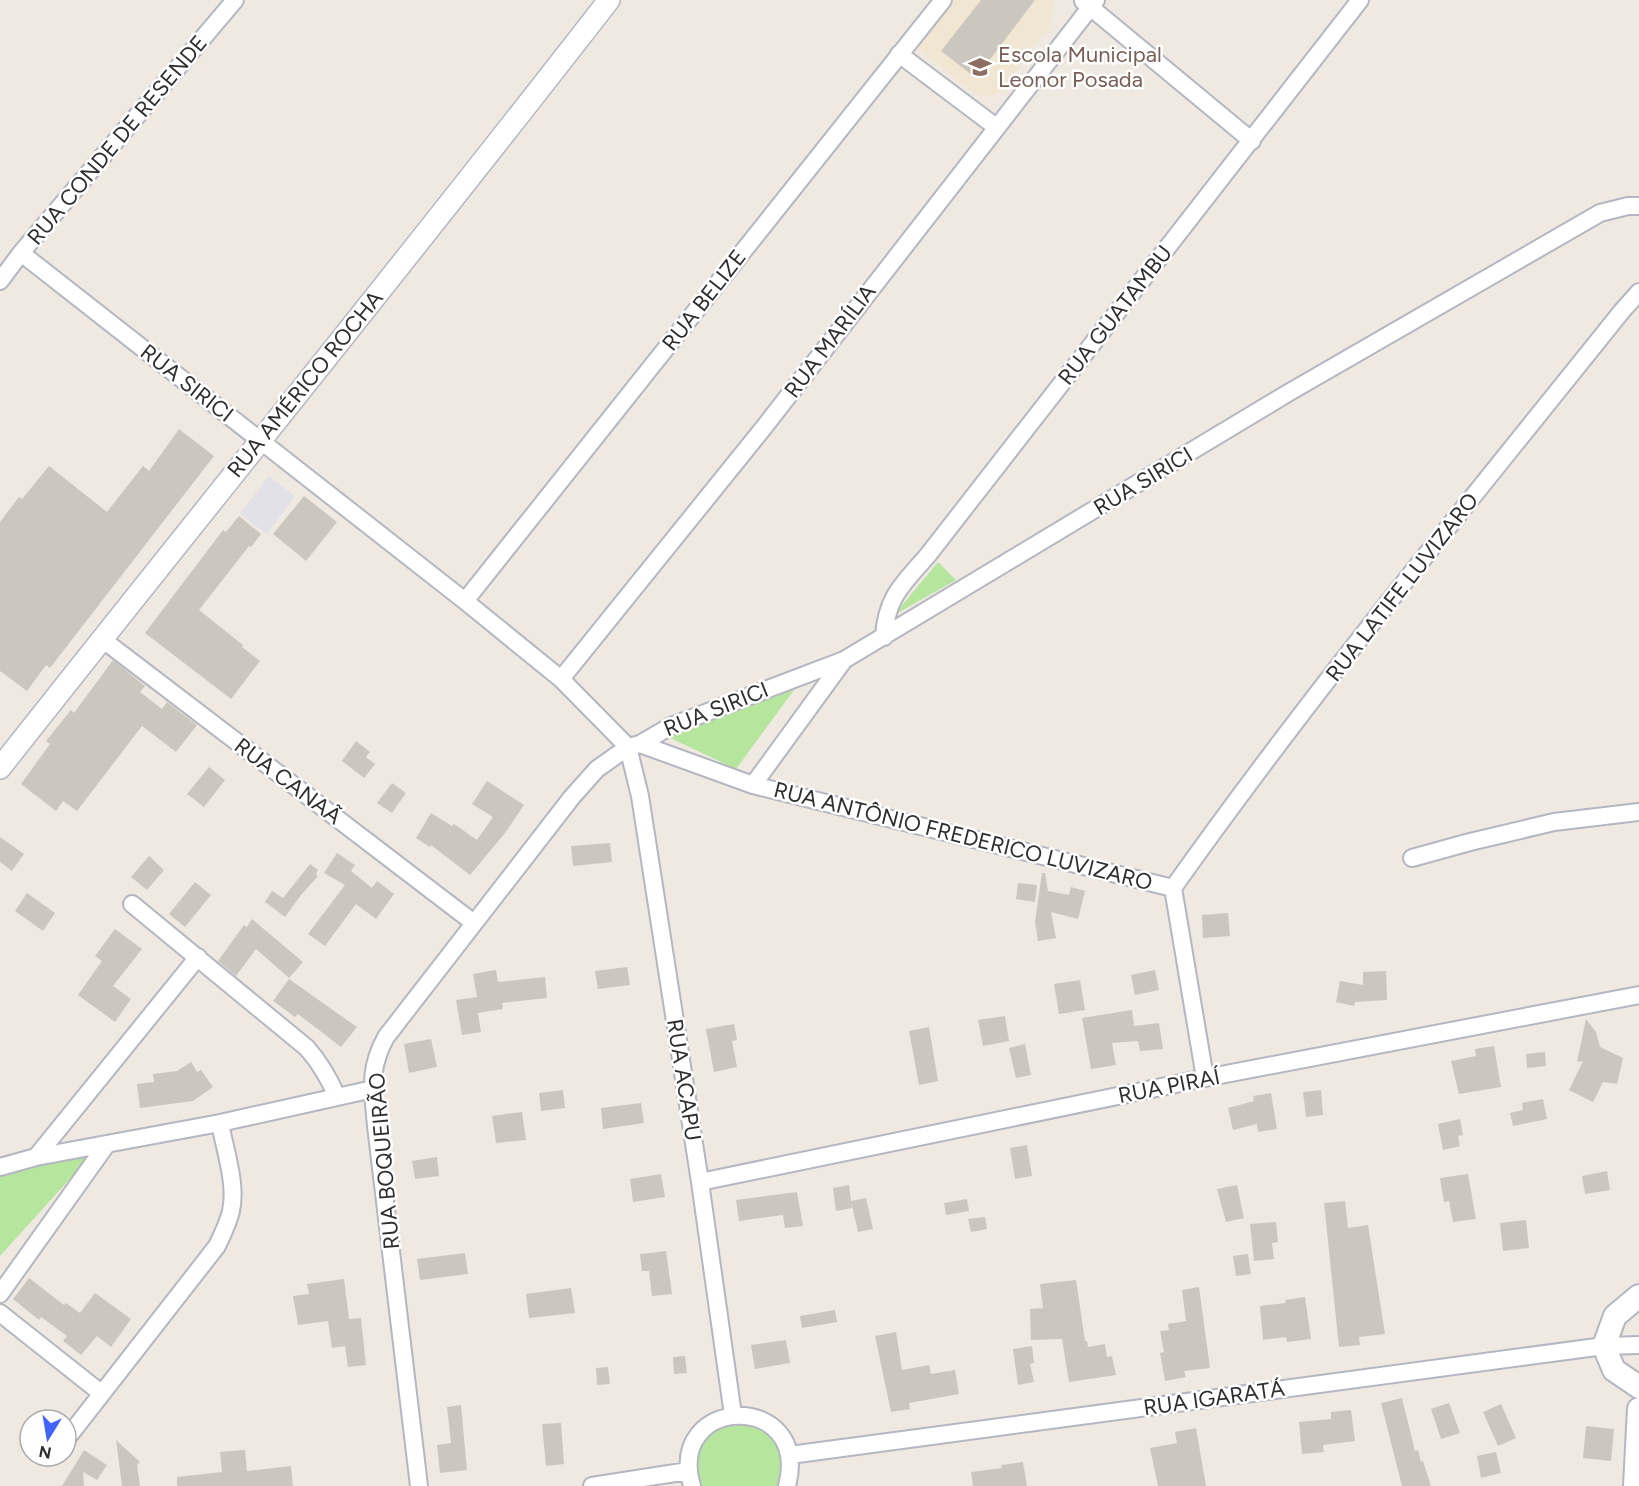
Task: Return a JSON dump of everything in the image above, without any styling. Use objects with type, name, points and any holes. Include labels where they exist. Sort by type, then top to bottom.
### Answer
[{"type":"main road","points":[[1639,1296],[1615,1316],[1604,1346],[1614,1370],[1639,1387]]},
{"type":"main road","points":[[1635,1486],[1639,1409]]},
{"type":"street","name":"RUA CONDE DE RESENDE","points":[[0,281],[21,253],[236,0]]},
{"type":"street","name":"RUA AMÉRICO ROCHA","points":[[0,768],[259,440],[333,352],[609,0]]},
{"type":"street","name":"RUA BELIZE","points":[[465,601],[944,0]]},
{"type":"street","name":"RUA GUATAMBU","points":[[884,637],[888,608],[900,587],[1252,141],[1360,0]]},
{"type":"street","points":[[1089,2],[1252,141]]},
{"type":"street","name":"RUA MARÍLIA","points":[[561,679],[765,426],[996,128],[1089,2]]},
{"type":"street","points":[[899,54],[996,128]]},
{"type":"street","name":"RUA SIRICI","points":[[21,253],[465,601],[561,679],[634,745],[671,726],[844,660],[1288,393],[1600,213],[1628,206],[1639,206]]},
{"type":"street","name":"RUA LATIFE LUVIZARO","points":[[1173,888],[1237,797],[1424,558],[1639,292]]},
{"type":"street","name":"RUA CANAÃ","points":[[102,639],[474,923]]},
{"type":"street","points":[[753,785],[844,660]]},
{"type":"street","name":"RUA ANTÔNIO FREDERICO LUVIZARO","points":[[634,745],[753,785],[1173,888],[1205,1078]]},
{"type":"street","name":"RUA BOQUEIRÃO","points":[[419,1486],[372,1070],[386,1037],[579,788],[597,769],[634,745]]},
{"type":"street","name":"RUA ACAPU","points":[[634,745],[641,808],[700,1182],[733,1415]]},
{"type":"street","points":[[1412,858],[1554,822],[1639,812]]},
{"type":"street","points":[[132,904],[307,1048],[325,1071],[337,1097]]},
{"type":"street","points":[[36,1157],[198,957]]},
{"type":"street","name":"RUA PIRAÍ","points":[[700,1182],[1205,1078],[1639,995]]},
{"type":"street","points":[[0,1167],[36,1157],[220,1123],[373,1089]]},
{"type":"street","points":[[78,1424],[217,1246],[226,1228],[231,1210],[232,1192],[220,1123]]},
{"type":"street","points":[[0,1294],[106,1144]]},
{"type":"street","points":[[0,1313],[101,1393]]},
{"type":"street","name":"RUA IGARATÁ","points":[[790,1455],[1604,1346],[1639,1345]]},
{"type":"street","points":[[592,1486],[690,1479],[689,1455],[694,1440],[704,1428],[718,1419],[733,1415],[749,1415],[763,1420],[784,1440],[790,1455],[791,1471],[787,1486]]},
{"type":"shaded area","name":"Escola Municipal Leonor Posada","points":[[939,0],[1054,0],[1051,24],[1002,91],[992,96],[977,95],[911,43]]},
{"type":"shaded area","points":[[269,476],[295,496],[267,534],[240,514]]},
{"type":"green space","points":[[938,562],[956,580],[894,615]]},
{"type":"green space","points":[[794,690],[736,769],[666,736]]},
{"type":"green space","points":[[81,1150],[87,1160],[0,1256],[0,1163]]},
{"type":"green space","points":[[738,1422],[761,1429],[776,1443],[781,1462],[778,1486],[700,1486],[695,1464],[702,1445],[717,1431]]},
{"type":"building","points":[[981,0],[1035,0],[976,78],[941,51]]},
{"type":"building","points":[[179,429],[214,456],[50,668],[46,665],[27,691],[0,671],[0,522],[19,497],[22,499],[49,466],[107,512],[143,466],[149,471]]},
{"type":"building","points":[[304,496],[337,522],[306,561],[273,534]]},
{"type":"building","points":[[239,516],[261,534],[199,610],[260,661],[231,699],[145,633],[223,530],[226,532]]},
{"type":"building","points":[[113,660],[145,686],[140,692],[162,709],[167,702],[197,725],[176,752],[142,726],[77,811],[63,801],[56,811],[21,784],[50,744],[46,741],[71,710],[74,713]]},
{"type":"building","points":[[356,741],[370,752],[366,757],[375,764],[364,778],[342,761]]},
{"type":"building","points":[[209,767],[225,780],[204,807],[187,794]]},
{"type":"building","points":[[487,781],[524,805],[505,833],[470,875],[431,845],[430,847],[416,838],[431,813],[452,826],[454,824],[477,840],[493,817],[472,804]]},
{"type":"building","points":[[392,783],[406,793],[392,813],[377,803]]},
{"type":"building","points":[[0,837],[24,854],[12,871],[0,862]]},
{"type":"building","points":[[610,843],[612,862],[573,866],[571,846]]},
{"type":"building","points":[[337,853],[355,865],[351,871],[372,888],[377,881],[394,894],[376,919],[356,904],[325,946],[308,934],[345,885],[324,873]]},
{"type":"building","points":[[149,856],[164,870],[147,890],[131,877]]},
{"type":"building","points":[[310,864],[318,870],[316,874],[318,876],[285,917],[265,902],[272,891],[283,898]]},
{"type":"building","points":[[1042,873],[1045,873],[1048,891],[1069,895],[1071,887],[1085,891],[1078,919],[1051,912],[1056,938],[1038,941],[1035,922]]},
{"type":"building","points":[[195,882],[211,895],[185,927],[169,914]]},
{"type":"building","points":[[1018,883],[1037,885],[1035,902],[1016,899]]},
{"type":"building","points":[[27,893],[55,913],[43,931],[15,911]]},
{"type":"building","points":[[1228,913],[1230,936],[1203,938],[1202,915]]},
{"type":"building","points":[[252,919],[303,962],[289,978],[256,949],[236,976],[218,961],[244,925],[247,927]]},
{"type":"building","points":[[115,929],[142,949],[113,986],[131,999],[115,1022],[78,995],[102,961],[95,956]]},
{"type":"building","points":[[627,967],[630,985],[598,989],[595,971]]},
{"type":"building","points":[[496,970],[498,982],[545,977],[547,998],[502,1003],[503,1009],[478,1013],[481,1032],[462,1035],[456,1000],[477,997],[473,974]]},
{"type":"building","points":[[1155,970],[1159,990],[1135,995],[1131,975]]},
{"type":"building","points":[[1386,971],[1387,1000],[1355,1002],[1354,1006],[1336,1002],[1340,981],[1363,985],[1363,972]]},
{"type":"building","points":[[289,979],[357,1027],[341,1047],[298,1014],[295,1017],[273,1001]]},
{"type":"building","points":[[1080,980],[1085,1010],[1059,1014],[1054,984]]},
{"type":"building","points":[[1132,1010],[1134,1026],[1159,1023],[1163,1049],[1140,1051],[1138,1041],[1112,1043],[1116,1065],[1091,1069],[1082,1018]]},
{"type":"building","points":[[1005,1016],[1009,1041],[983,1046],[978,1020]]},
{"type":"building","points":[[1586,1019],[1596,1032],[1600,1047],[1623,1058],[1617,1084],[1603,1082],[1593,1102],[1569,1090],[1583,1061],[1577,1062]]},
{"type":"building","points":[[734,1024],[737,1040],[732,1041],[737,1067],[714,1072],[706,1029]]},
{"type":"building","points":[[929,1027],[938,1081],[919,1085],[909,1031]]},
{"type":"building","points":[[431,1039],[437,1067],[409,1073],[404,1044]]},
{"type":"building","points":[[1025,1044],[1031,1075],[1016,1078],[1009,1048]]},
{"type":"building","points":[[1494,1046],[1501,1087],[1459,1094],[1451,1061],[1476,1056],[1475,1049]]},
{"type":"building","points":[[1545,1052],[1546,1066],[1527,1068],[1526,1054]]},
{"type":"building","points":[[191,1062],[197,1072],[201,1070],[213,1087],[193,1101],[140,1108],[137,1084],[154,1082],[153,1074],[177,1071]]},
{"type":"building","points":[[563,1090],[565,1108],[541,1111],[539,1093]]},
{"type":"building","points":[[1321,1090],[1323,1115],[1306,1117],[1303,1092]]},
{"type":"building","points":[[1271,1093],[1277,1129],[1258,1132],[1257,1124],[1233,1130],[1228,1108],[1254,1101],[1253,1096]]},
{"type":"building","points":[[1543,1099],[1547,1119],[1513,1126],[1510,1113],[1523,1110],[1522,1103]]},
{"type":"building","points":[[641,1103],[644,1123],[603,1129],[601,1108]]},
{"type":"building","points":[[522,1112],[526,1140],[496,1143],[492,1116]]},
{"type":"building","points":[[1460,1119],[1463,1135],[1458,1136],[1460,1146],[1443,1150],[1438,1124]]},
{"type":"building","points":[[1027,1145],[1032,1176],[1015,1179],[1010,1148]]},
{"type":"building","points":[[437,1157],[439,1176],[415,1179],[412,1161]]},
{"type":"building","points":[[1607,1171],[1610,1190],[1585,1194],[1582,1176]]},
{"type":"building","points":[[661,1174],[665,1197],[633,1202],[630,1179]]},
{"type":"building","points":[[1468,1174],[1476,1219],[1453,1222],[1449,1201],[1444,1202],[1440,1178]]},
{"type":"building","points":[[849,1185],[852,1208],[836,1211],[833,1188]]},
{"type":"building","points":[[1237,1185],[1244,1218],[1226,1222],[1217,1189]]},
{"type":"building","points":[[797,1192],[803,1226],[785,1228],[783,1215],[739,1221],[736,1200]]},
{"type":"building","points":[[866,1198],[873,1229],[858,1232],[851,1201]]},
{"type":"building","points":[[967,1199],[969,1211],[946,1215],[944,1203]]},
{"type":"building","points":[[1345,1201],[1348,1228],[1368,1225],[1385,1334],[1359,1337],[1360,1345],[1339,1347],[1324,1203]]},
{"type":"building","points":[[985,1217],[987,1229],[971,1232],[968,1219]]},
{"type":"building","points":[[1526,1220],[1529,1248],[1503,1251],[1500,1223]]},
{"type":"building","points":[[1276,1222],[1278,1242],[1272,1243],[1274,1259],[1254,1261],[1250,1224]]},
{"type":"building","points":[[666,1251],[672,1294],[652,1296],[649,1271],[642,1271],[640,1254]]},
{"type":"building","points":[[465,1253],[468,1274],[420,1280],[417,1259]]},
{"type":"building","points":[[1248,1254],[1251,1274],[1236,1276],[1233,1256]]},
{"type":"building","points":[[29,1278],[64,1305],[66,1303],[80,1313],[95,1293],[131,1319],[111,1347],[97,1336],[81,1355],[63,1341],[67,1336],[41,1317],[39,1320],[13,1299]]},
{"type":"building","points":[[344,1279],[349,1319],[361,1318],[366,1365],[348,1367],[345,1346],[332,1348],[328,1321],[298,1325],[293,1296],[309,1294],[307,1284]]},
{"type":"building","points":[[1076,1280],[1085,1341],[1088,1347],[1105,1344],[1107,1357],[1112,1356],[1116,1375],[1069,1382],[1062,1339],[1031,1340],[1030,1309],[1043,1308],[1040,1284]]},
{"type":"building","points":[[1199,1287],[1210,1368],[1184,1371],[1186,1377],[1165,1381],[1160,1353],[1164,1352],[1160,1331],[1169,1330],[1168,1324],[1186,1321],[1182,1290]]},
{"type":"building","points":[[571,1288],[575,1313],[529,1318],[526,1294]]},
{"type":"building","points":[[1305,1297],[1311,1339],[1287,1342],[1286,1337],[1263,1340],[1260,1306],[1286,1303],[1285,1300]]},
{"type":"building","points":[[835,1310],[837,1322],[802,1328],[800,1316]]},
{"type":"building","points":[[896,1332],[902,1370],[929,1365],[931,1374],[955,1370],[959,1394],[909,1403],[910,1409],[891,1412],[875,1336]]},
{"type":"building","points":[[786,1340],[790,1363],[755,1369],[751,1345]]},
{"type":"building","points":[[1032,1346],[1034,1363],[1030,1364],[1034,1382],[1018,1385],[1013,1349]]},
{"type":"building","points":[[685,1356],[687,1373],[674,1374],[673,1357]]},
{"type":"building","points":[[608,1367],[610,1384],[597,1385],[596,1368]]},
{"type":"building","points":[[1402,1398],[1415,1451],[1418,1450],[1431,1486],[1402,1486],[1381,1403]]},
{"type":"building","points":[[1449,1403],[1460,1433],[1441,1439],[1431,1409]]},
{"type":"building","points":[[1501,1404],[1516,1438],[1498,1446],[1483,1412]]},
{"type":"building","points":[[461,1405],[467,1470],[440,1473],[437,1445],[451,1443],[447,1407]]},
{"type":"building","points":[[1351,1410],[1355,1441],[1323,1445],[1324,1452],[1302,1454],[1299,1422],[1331,1419],[1331,1412]]},
{"type":"building","points":[[561,1423],[564,1464],[546,1466],[542,1424]]},
{"type":"building","points":[[1586,1426],[1614,1429],[1611,1461],[1583,1458]]},
{"type":"building","points":[[1196,1428],[1206,1486],[1158,1486],[1150,1448],[1177,1443],[1175,1432]]},
{"type":"building","points":[[116,1440],[140,1462],[137,1465],[140,1486],[122,1486]]},
{"type":"building","points":[[84,1450],[107,1465],[97,1480],[83,1472],[84,1486],[62,1486],[73,1468],[78,1468],[78,1460]]},
{"type":"building","points":[[245,1450],[247,1471],[291,1466],[293,1486],[177,1486],[177,1477],[222,1472],[220,1452]]},
{"type":"building","points":[[1496,1452],[1501,1473],[1481,1478],[1477,1456]]},
{"type":"building","points":[[1023,1462],[1027,1486],[973,1486],[971,1472],[1002,1468],[1001,1465]]},
{"type":"place","name":"Escola Municipal Leonor Posada","points":[[980,67]]}]
